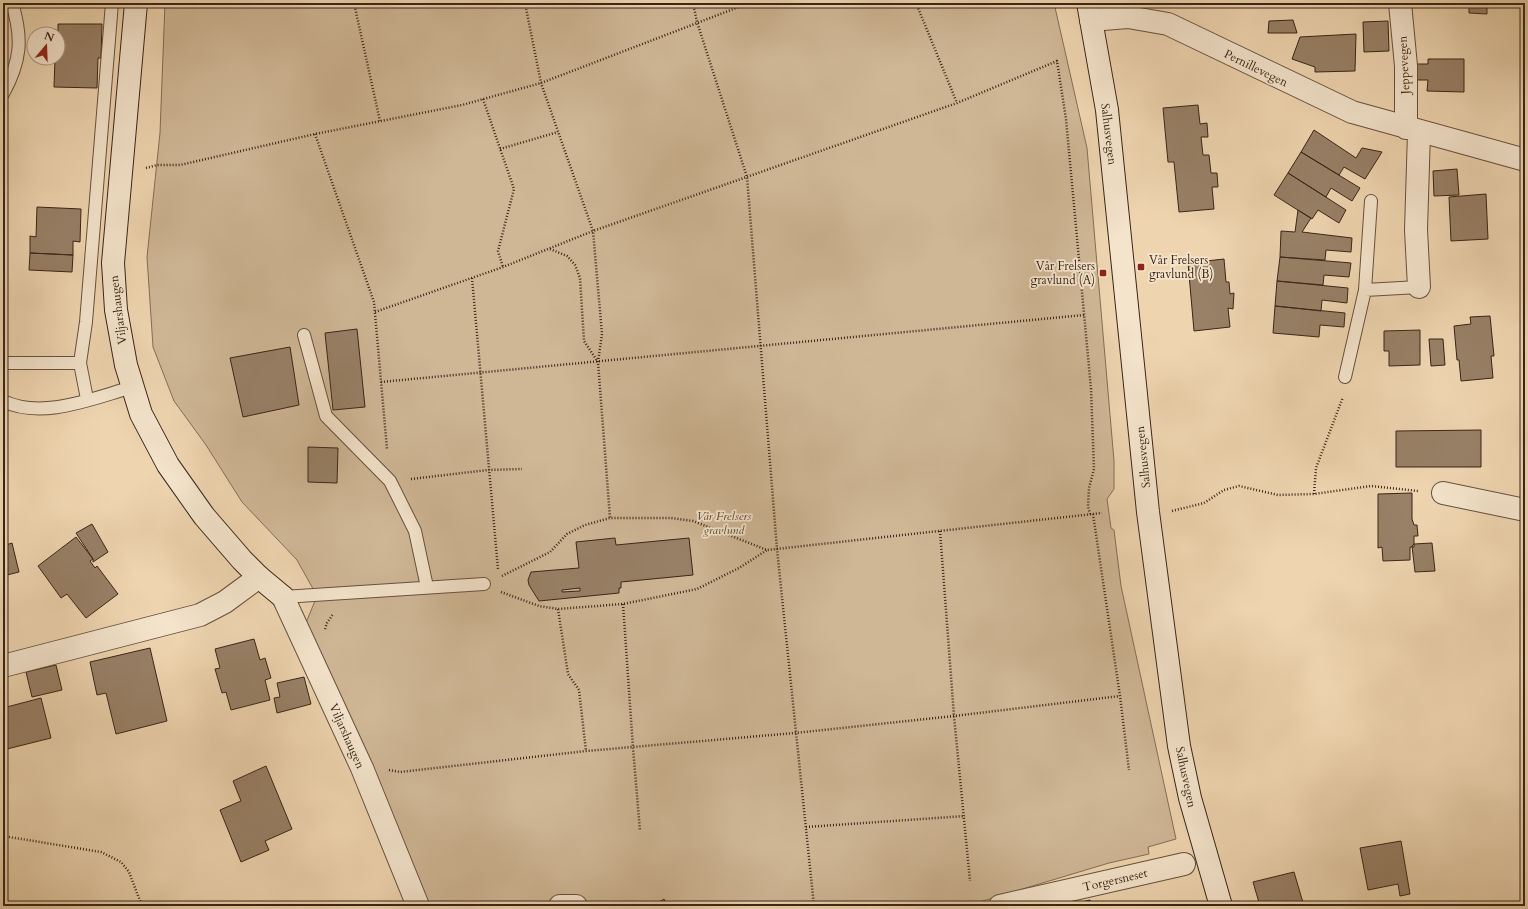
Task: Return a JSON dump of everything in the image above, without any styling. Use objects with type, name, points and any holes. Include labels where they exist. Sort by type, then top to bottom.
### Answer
[{"type":"street","name":"Viljarshaugen","points":[[136,3],[113,262],[116,310],[126,365],[132,387],[142,414],[168,465],[204,516],[259,577],[283,597],[362,768],[418,906]]},
{"type":"street","name":"Jeppevegen","points":[[1400,3],[1413,130]]},
{"type":"street","name":"Pernillevegen","points":[[1089,11],[1168,24],[1352,112],[1525,160]]},
{"type":"street","name":"Salhusvegen","points":[[1089,11],[1107,110],[1148,512],[1179,746],[1190,798],[1221,906]]},
{"type":"street","points":[[1413,130],[1419,288]]},
{"type":"street","points":[[1443,493],[1525,510]]},
{"type":"street","points":[[3,666],[200,615],[225,602],[259,577]]},
{"type":"street","name":"Torgersneset","points":[[1000,906],[1184,864]]},
{"type":"street","points":[[560,906],[576,906]]},
{"type":"lane","points":[[3,94],[17,63],[19,26],[12,3]]},
{"type":"lane","points":[[87,399],[80,363],[86,322],[112,3]]},
{"type":"lane","points":[[1345,377],[1365,290],[1371,201]]},
{"type":"lane","points":[[1365,290],[1419,288]]},
{"type":"lane","points":[[304,335],[326,416],[390,481],[415,531],[427,587]]},
{"type":"lane","points":[[3,363],[80,363]]},
{"type":"lane","points":[[3,401],[26,408],[55,408],[132,387]]},
{"type":"lane","points":[[283,597],[336,592],[484,584]]},
{"type":"path","points":[[354,3],[380,121]]},
{"type":"path","points":[[525,3],[541,82],[593,232],[602,334],[598,362],[610,518]]},
{"type":"path","points":[[693,3],[697,22],[747,177],[759,345],[795,732],[814,906]]},
{"type":"path","points":[[144,168],[157,165],[180,165],[483,98],[541,82],[749,3]]},
{"type":"path","points":[[916,3],[957,103]]},
{"type":"path","points":[[375,312],[503,267],[593,232],[957,103],[1057,61],[1066,119],[1091,388],[1094,469],[1089,488],[1088,506],[1091,514],[1120,696],[1129,770]]},
{"type":"path","points":[[483,98],[514,189],[498,251],[503,267]]},
{"type":"path","points":[[500,149],[558,132]]},
{"type":"path","points":[[315,134],[374,302],[390,481],[488,470],[522,469]]},
{"type":"path","points":[[549,249],[567,256],[575,265],[580,278],[584,341],[598,362]]},
{"type":"path","points":[[472,278],[498,578]]},
{"type":"path","points":[[381,382],[1084,315]]},
{"type":"path","points":[[1314,494],[1316,468],[1344,395],[1345,377]]},
{"type":"path","points":[[1172,511],[1204,503],[1224,490],[1239,486],[1278,495],[1314,494],[1372,486],[1443,493]]},
{"type":"path","points":[[484,584],[550,552],[567,534],[585,524],[610,518],[671,518],[693,521],[767,550],[1102,513]]},
{"type":"path","points":[[940,531],[954,716],[970,881]]},
{"type":"path","points":[[484,584],[539,606],[558,609],[623,604],[697,589],[739,568],[767,550]]},
{"type":"path","points":[[323,637],[327,623],[336,611],[336,592]]},
{"type":"path","points":[[623,604],[640,831]]},
{"type":"path","points":[[558,609],[568,674],[579,690],[586,751]]},
{"type":"path","points":[[385,769],[400,772],[586,751],[633,748],[954,716],[1120,696]]},
{"type":"path","points":[[806,827],[964,816]]},
{"type":"path","points":[[3,836],[101,852],[121,862],[129,872],[142,906]]},
{"type":"green space","name":"Vår Frelsers gravlund","points":[[165,3],[1054,3],[1087,148],[1114,461],[1114,489],[1107,499],[1111,528],[1114,530],[1121,586],[1176,839],[1148,847],[1149,854],[1109,863],[966,906],[424,906],[298,642],[317,596],[297,560],[242,502],[206,445],[174,401],[153,347],[147,257],[160,133]]},
{"type":"building","points":[[1469,3],[1487,3],[1487,14],[1469,13]]},
{"type":"building","points":[[1293,20],[1297,33],[1268,33],[1269,21]]},
{"type":"building","points":[[1388,21],[1389,51],[1364,52],[1363,22]]},
{"type":"building","points":[[58,24],[102,24],[101,58],[98,58],[97,88],[54,87],[55,66],[66,66],[66,26],[58,26]]},
{"type":"building","points":[[1356,34],[1355,71],[1315,72],[1315,67],[1292,59],[1300,37]]},
{"type":"building","points":[[1428,59],[1464,59],[1464,92],[1427,91],[1428,80],[1415,80],[1416,64],[1428,64]]},
{"type":"building","points":[[1198,105],[1200,124],[1207,123],[1208,137],[1201,137],[1203,155],[1209,155],[1211,173],[1217,173],[1218,187],[1212,187],[1214,209],[1179,212],[1174,162],[1168,162],[1163,108]]},
{"type":"building","points":[[1314,130],[1356,158],[1362,148],[1382,152],[1365,179],[1344,167],[1339,175],[1301,152]]},
{"type":"building","points":[[1301,152],[1360,188],[1352,201],[1331,188],[1326,197],[1288,173]]},
{"type":"building","points":[[1457,169],[1459,195],[1434,196],[1433,171]]},
{"type":"building","points":[[1288,173],[1346,210],[1339,223],[1318,210],[1312,219],[1274,195]]},
{"type":"building","points":[[1486,194],[1488,239],[1451,241],[1449,197]]},
{"type":"building","points":[[37,207],[81,209],[80,242],[73,241],[73,255],[30,253],[30,236],[36,237]]},
{"type":"building","points":[[1298,210],[1311,218],[1302,232],[1352,238],[1351,252],[1326,250],[1325,260],[1280,257],[1281,231],[1295,232]]},
{"type":"building","points":[[30,253],[73,255],[72,272],[29,270]]},
{"type":"building","points":[[1280,257],[1351,263],[1349,277],[1324,275],[1323,285],[1277,281]]},
{"type":"building","points":[[1224,259],[1226,282],[1229,282],[1230,294],[1234,293],[1233,309],[1228,308],[1230,327],[1194,331],[1188,263]]},
{"type":"building","points":[[1277,281],[1348,288],[1347,303],[1322,300],[1321,311],[1275,306]]},
{"type":"building","points":[[1275,306],[1345,313],[1344,327],[1320,325],[1319,337],[1273,333]]},
{"type":"building","points":[[1490,316],[1494,356],[1491,356],[1493,378],[1461,381],[1459,360],[1457,360],[1454,326],[1471,324],[1470,317]]},
{"type":"building","points":[[357,329],[365,407],[333,410],[325,333]]},
{"type":"building","points":[[1420,330],[1420,365],[1389,366],[1389,351],[1384,351],[1384,331]]},
{"type":"building","points":[[1429,339],[1443,339],[1445,365],[1431,366]]},
{"type":"building","points":[[290,347],[299,405],[243,417],[230,358]]},
{"type":"building","points":[[1481,430],[1481,467],[1396,467],[1396,431]]},
{"type":"building","points":[[308,447],[338,448],[337,483],[308,482]]},
{"type":"building","points":[[1412,493],[1412,519],[1414,525],[1417,525],[1418,536],[1414,536],[1414,547],[1410,547],[1410,560],[1383,561],[1382,547],[1378,548],[1378,494]]},
{"type":"building","points":[[92,524],[108,552],[93,562],[93,559],[76,533]]},
{"type":"building","points":[[76,537],[93,559],[90,561],[95,568],[97,566],[118,594],[86,618],[67,594],[61,598],[38,566]]},
{"type":"building","points":[[615,538],[616,545],[689,538],[693,575],[621,582],[619,593],[539,601],[529,585],[528,580],[531,572],[579,568],[576,542]],"holes":[[[580,588],[580,591],[562,592],[562,590]]]},
{"type":"building","points":[[12,543],[19,572],[3,576],[3,546]]},
{"type":"building","points":[[1432,543],[1435,571],[1415,572],[1412,546],[1414,544]]},
{"type":"building","points":[[254,639],[260,660],[265,658],[271,678],[265,680],[270,700],[231,710],[226,692],[222,693],[215,669],[220,668],[215,649]]},
{"type":"building","points":[[150,648],[167,721],[116,734],[106,693],[97,695],[90,662]]},
{"type":"building","points":[[56,665],[62,690],[32,697],[26,672]]},
{"type":"building","points":[[304,677],[311,704],[277,713],[274,698],[280,697],[277,683]]},
{"type":"building","points":[[41,698],[51,738],[3,750],[3,708]]},
{"type":"building","points":[[266,766],[292,829],[265,841],[269,850],[241,862],[220,810],[241,801],[233,781]]},
{"type":"building","points":[[1401,841],[1410,894],[1400,896],[1398,884],[1368,890],[1360,848]]},
{"type":"building","points":[[1294,872],[1304,906],[1260,906],[1253,882]]},
{"type":"building","points":[[664,899],[668,906],[653,906]]},
{"type":"building","points":[[1090,900],[1091,906],[1073,906],[1073,904]]},
{"type":"place","name":"Vår Frelsers gravlund (B)","points":[[1141,267]]},
{"type":"place","name":"Vår Frelsers gravlund (A)","points":[[1103,273]]}]
